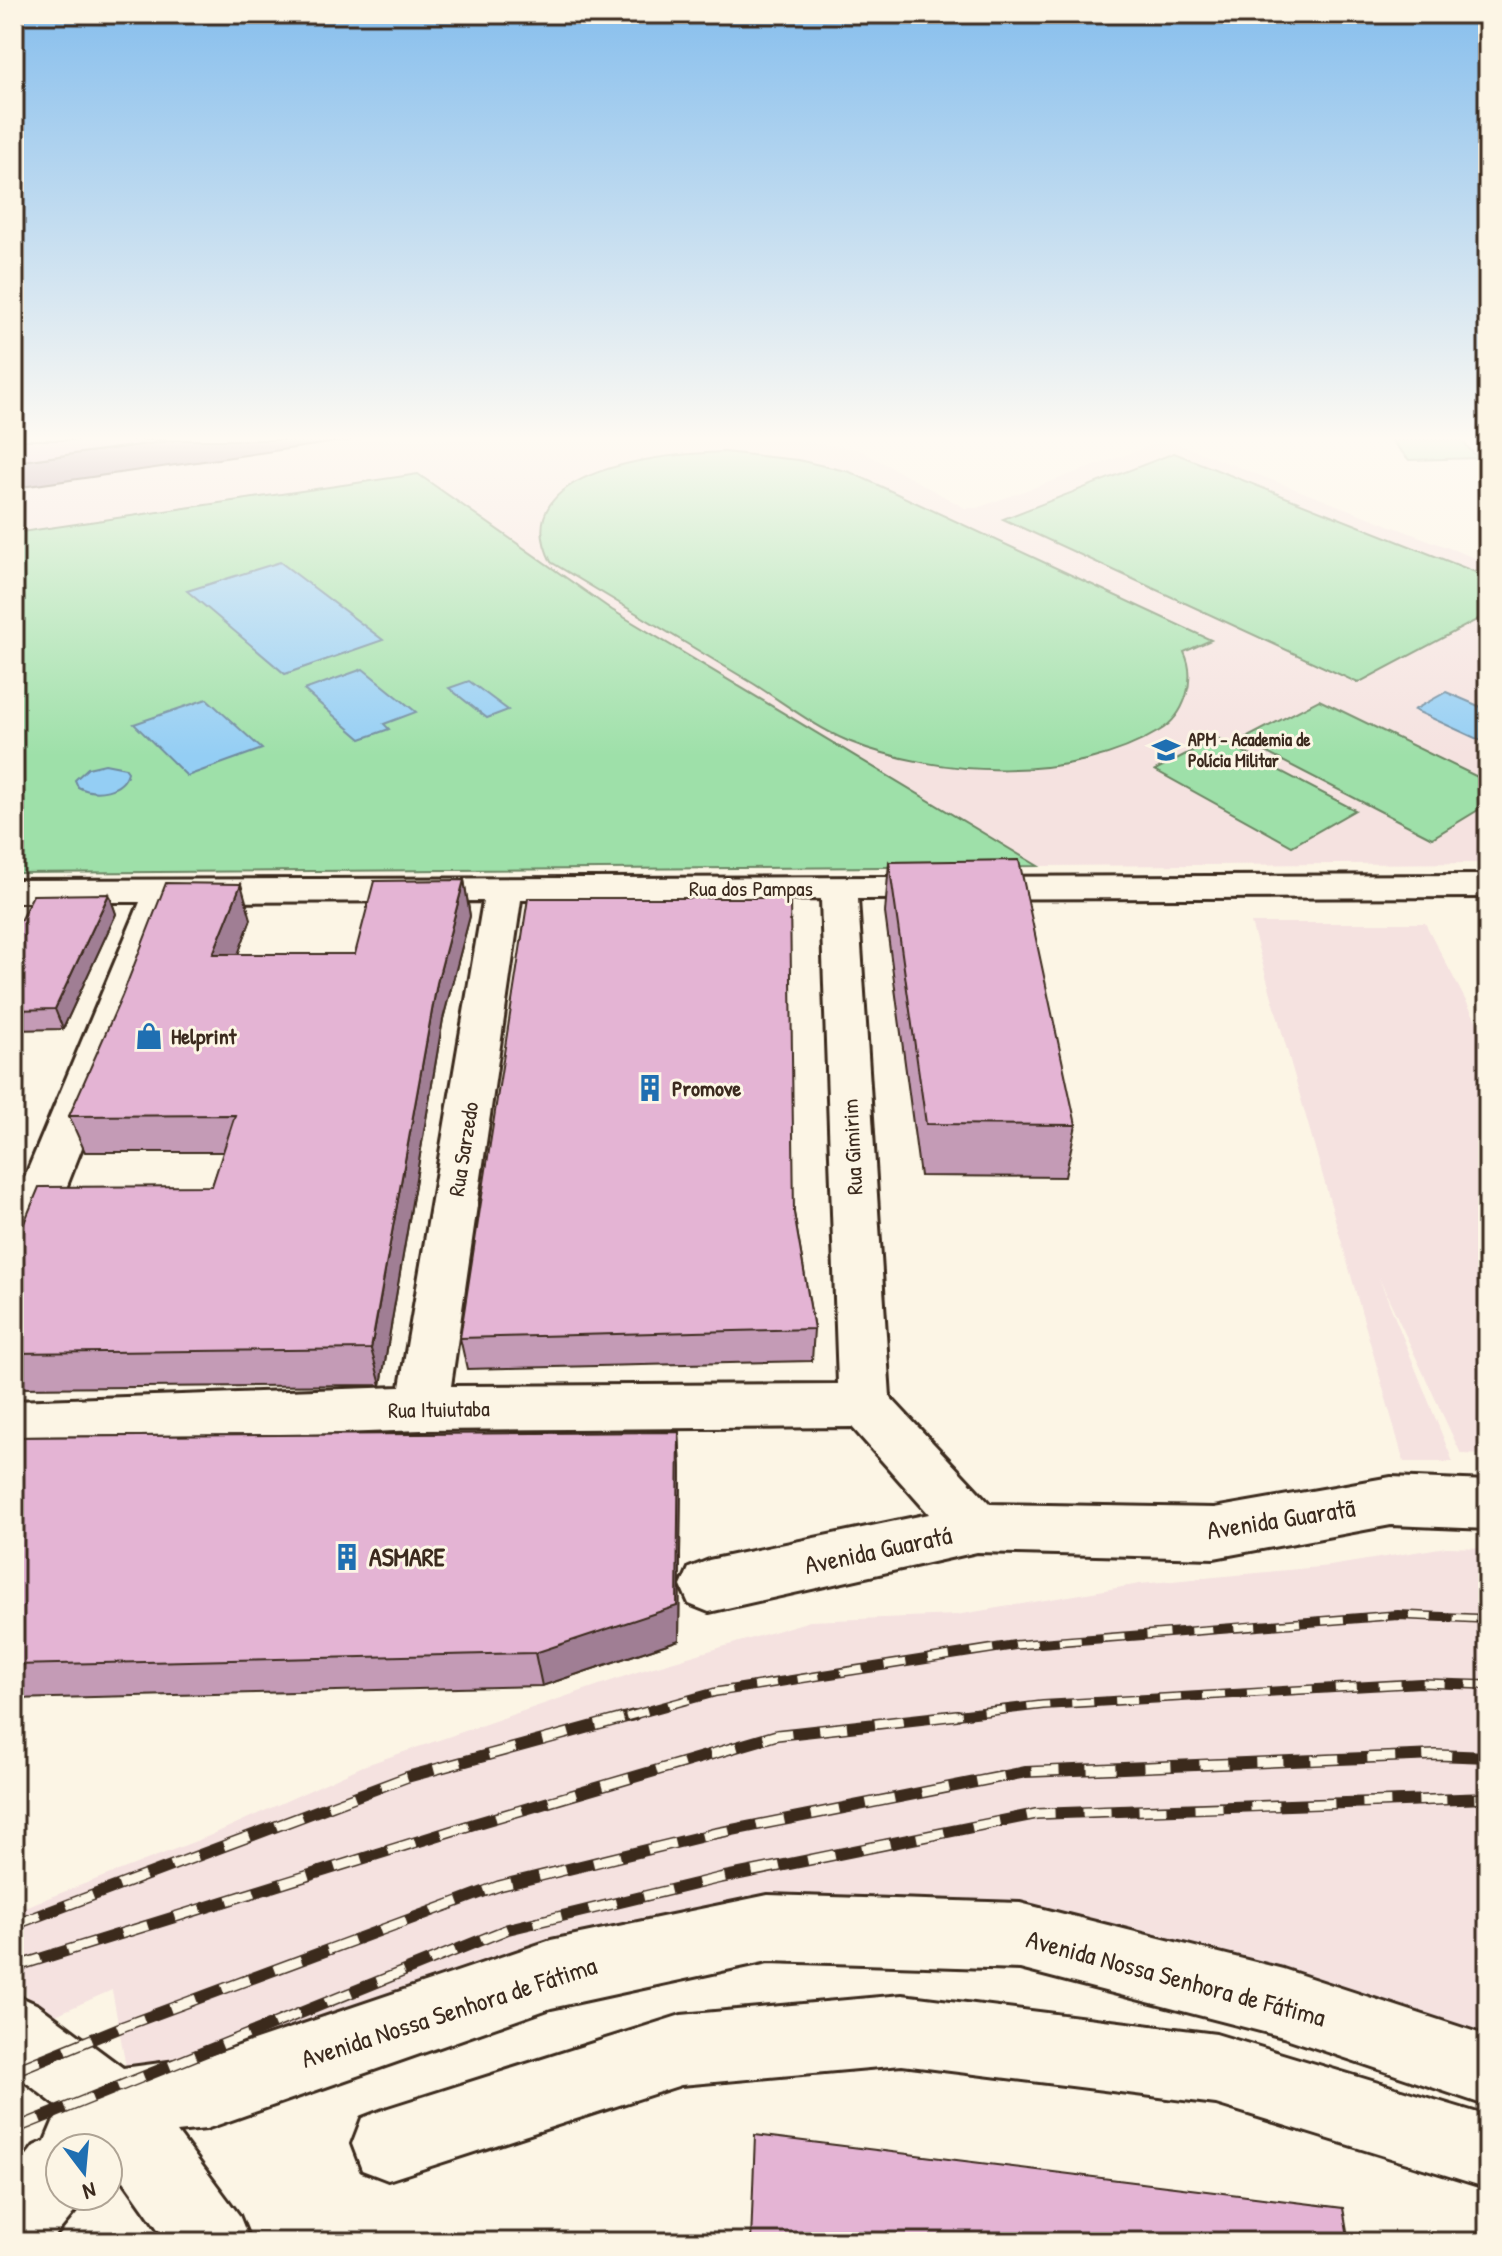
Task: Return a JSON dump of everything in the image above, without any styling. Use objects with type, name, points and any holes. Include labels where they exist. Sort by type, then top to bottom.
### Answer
[{"type":"street","name":"Rua dos Pampas","points":[[14,891],[1488,886]]},
{"type":"street","name":"Rua Gimirim","points":[[839,888],[865,1405]]},
{"type":"street","name":"Rua Sarzedo","points":[[422,1408],[504,889]]},
{"type":"street","points":[[14,1260],[163,891]]},
{"type":"street","name":"Rua Ituiutaba","points":[[14,1423],[422,1408],[865,1405]]},
{"type":"street","name":"Avenida Guaratá","points":[[865,1405],[977,1528]]},
{"type":"street","name":"Avenida Guaratã","points":[[977,1528],[1214,1533],[1391,1501],[1488,1505]]},
{"type":"street","name":"Avenida Guaratá","points":[[709,1586],[977,1528]]},
{"type":"street","name":"Avenida Nossa Senhora de Fátima","points":[[96,2126],[206,2093],[551,1974],[768,1928],[1020,1936],[1283,2003],[1488,2071]]},
{"type":"street","points":[[14,2029],[96,2126],[212,2242]]},
{"type":"street","points":[[388,2144],[681,2050],[902,2030],[1216,2069],[1488,2152]]},
{"type":"street","points":[[14,2223],[30,2211],[44,2193]]},
{"type":"shaded area","name":"APM - Academia de Polícia Militar","points":[[520,545],[1442,545],[1488,563],[1488,863],[1038,866],[612,610]]},
{"type":"shaded area","points":[[1251,923],[1425,923],[1488,1043],[1488,1455],[1461,1454],[1379,1278],[1453,1462],[1404,1462]]},
{"type":"shaded area","points":[[1446,1547],[1488,1548],[1488,2047],[962,1904],[134,2111],[112,1990],[33,2025],[14,1935],[14,1911],[209,1836],[363,1766],[637,1672],[810,1621],[956,1615],[1140,1584],[1330,1566]]},
{"type":"green space","points":[[14,545],[520,545],[612,610],[1038,866],[14,873]]},
{"type":"green space","points":[[546,545],[1007,545],[1211,640],[1184,652],[1189,674],[1186,696],[1176,716],[1159,731],[1125,748],[1087,760],[1047,767],[964,768],[884,753],[848,741],[551,562]]},
{"type":"green space","points":[[1060,545],[1408,545],[1488,577],[1488,614],[1358,683]]},
{"type":"green space","points":[[1319,700],[1488,782],[1488,804],[1432,838],[1242,740]]},
{"type":"green space","points":[[1217,738],[1355,810],[1292,846],[1155,770]]},
{"type":"water","points":[[280,562],[383,640],[285,674],[187,591]]},
{"type":"water","points":[[363,669],[416,712],[384,724],[389,729],[361,739],[304,690]]},
{"type":"water","points":[[469,681],[508,710],[487,718],[449,688]]},
{"type":"water","points":[[1446,692],[1488,710],[1488,744],[1414,710]]},
{"type":"water","points":[[207,699],[262,749],[187,776],[134,724]]},
{"type":"water","points":[[105,764],[125,768],[128,772],[125,779],[108,790],[92,791],[78,787],[75,780],[88,768]]},
{"type":"building","points":[[1019,860],[1076,1125],[926,1124],[889,862]]},
{"type":"building","points":[[464,880],[437,983],[371,1349],[14,1353],[14,1247],[39,1187],[212,1186],[235,1115],[69,1116],[122,996],[166,883],[241,884],[213,954],[355,954],[374,881]]},
{"type":"building","points":[[109,894],[55,1009],[14,1010],[14,933],[33,895]]},
{"type":"building","name":"Promove","points":[[528,898],[790,898],[794,1213],[814,1329],[460,1338]]},
{"type":"building","name":"ASMARE","points":[[679,1432],[677,1606],[535,1653],[14,1665],[14,1437]]},
{"type":"building","points":[[755,2135],[1343,2208],[1349,2242],[751,2242]]},
{"type":"railway","points":[[626,1717],[716,1692],[1015,1645],[1398,1615],[1488,1619]]},
{"type":"railway","points":[[940,1717],[1043,1705],[1421,1683],[1488,1685]]},
{"type":"railway","points":[[14,1925],[407,1777],[634,1715]]},
{"type":"railway","points":[[14,1967],[474,1824],[777,1735],[957,1715]]},
{"type":"railway","points":[[14,2071],[124,2026],[499,1886],[712,1834],[1026,1772],[1436,1755],[1488,1757]]},
{"type":"railway","points":[[14,2129],[508,1929],[720,1878],[1036,1814],[1488,1798]]},
{"type":"place","name":"APM - Academia de Polícia Militar","points":[[1166,750]]},
{"type":"place","name":"Helprint","points":[[149,1036]]},
{"type":"place","name":"Promove","points":[[650,1088]]},
{"type":"place","name":"ASMARE","points":[[347,1557]]}]
